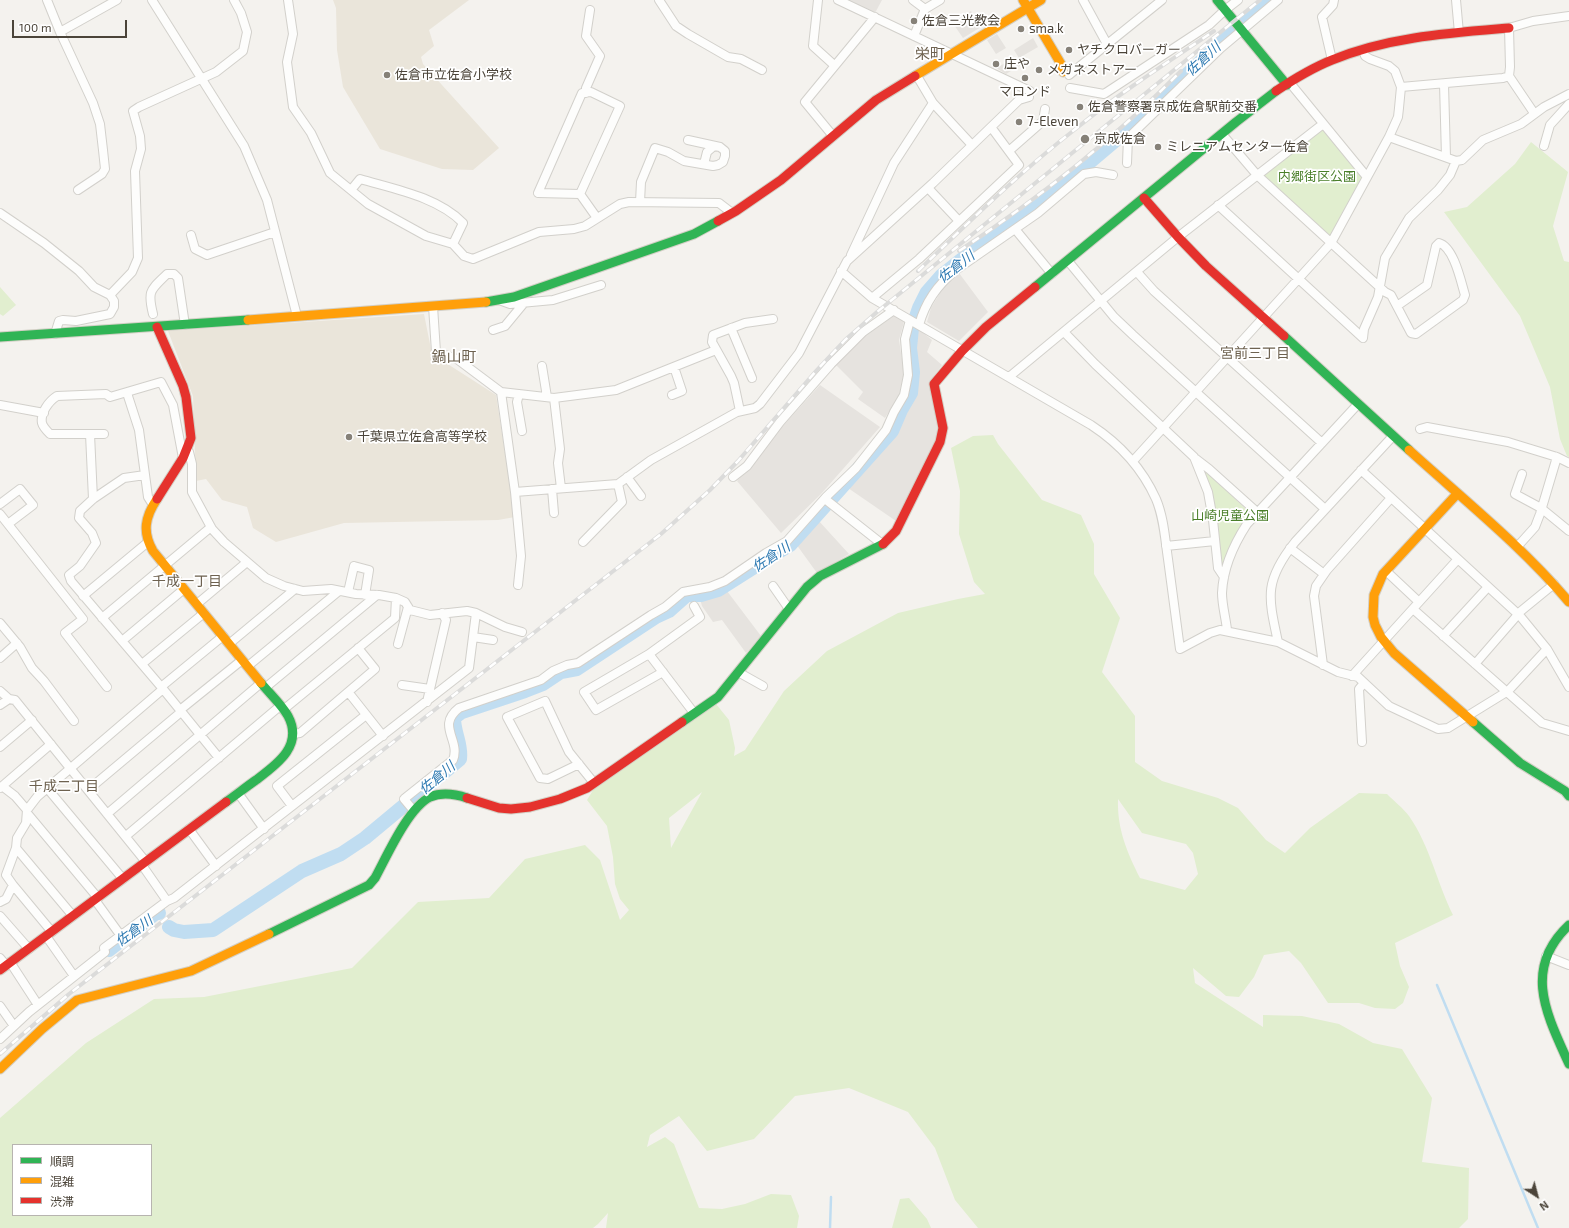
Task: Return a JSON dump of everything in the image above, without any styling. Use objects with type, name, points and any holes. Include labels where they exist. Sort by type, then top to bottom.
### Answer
[{"type":"street","points":[[46,0],[93,103],[100,124],[105,169],[102,174],[78,190]]},
{"type":"street","points":[[60,32],[117,0]]},
{"type":"street","points":[[152,0],[244,146],[267,200],[297,316]]},
{"type":"street","points":[[110,296],[132,272],[138,258],[135,171],[141,149],[140,136],[133,111],[216,72],[243,51],[247,32],[241,13],[234,0]]},
{"type":"street","points":[[288,0],[293,34],[287,62],[293,107],[311,133],[330,173],[368,204],[426,236],[453,244],[464,256],[473,259],[539,232],[574,229],[585,226],[620,204],[630,202],[719,203],[732,213]]},
{"type":"street","points":[[659,0],[676,26],[728,57],[741,59],[762,70]]},
{"type":"street","points":[[818,0],[813,46],[834,65]]},
{"type":"street","points":[[838,0],[952,54],[1029,94],[1020,100],[928,188],[849,259]]},
{"type":"street","points":[[912,0],[925,9]]},
{"type":"street","points":[[914,36],[925,9],[940,0]]},
{"type":"street","points":[[0,337],[185,325],[433,306],[498,300],[514,297],[694,234],[732,213],[781,180],[876,100],[952,54],[1025,4],[1041,0]]},
{"type":"street","points":[[1083,0],[1107,44]]},
{"type":"street","points":[[1025,4],[1066,74],[1107,44],[1162,0]]},
{"type":"street","points":[[1217,0],[1324,124],[1367,178]]},
{"type":"street","points":[[1070,88],[1104,94],[1209,25],[1238,0]]},
{"type":"street","points":[[1127,163],[1128,138],[1220,48],[1278,0]]},
{"type":"street","points":[[1332,60],[1322,18],[1333,5],[1334,0]]},
{"type":"street","points":[[1456,0],[1459,33]]},
{"type":"street","points":[[586,93],[586,88],[600,56],[586,36],[590,10]]},
{"type":"street","points":[[2,1064],[77,1000],[190,971],[208,964],[370,885],[414,811],[420,804],[431,797],[453,793],[499,808],[522,809],[574,794],[594,783],[718,697],[807,587],[820,576],[882,544],[896,531],[940,442],[943,428],[934,384],[962,351],[986,327],[1259,104],[1288,84],[1311,70],[1332,60],[1363,49],[1414,37],[1508,28],[1533,21],[1569,16]]},
{"type":"street","points":[[834,136],[805,102],[875,17]]},
{"type":"street","points":[[1508,28],[1509,76],[1534,113]]},
{"type":"street","points":[[1133,461],[1331,243],[1389,137],[1398,117],[1401,87],[1395,71],[1389,66],[1365,56],[1363,49]]},
{"type":"street","points":[[917,76],[933,103],[972,145]]},
{"type":"street","points":[[1401,87],[1503,78],[1509,76]]},
{"type":"street","points":[[1444,84],[1446,157]]},
{"type":"street","points":[[592,92],[620,106],[580,194],[538,193],[582,93],[592,92]]},
{"type":"street","points":[[1389,137],[1456,161],[1462,160],[1483,140],[1521,124],[1534,113],[1569,94]]},
{"type":"street","points":[[515,492],[618,484],[651,460],[740,411],[755,408],[760,404],[799,353],[849,259],[894,163],[933,103]]},
{"type":"street","points":[[1544,146],[1550,125],[1569,104]]},
{"type":"street","points":[[1010,150],[1043,121],[1045,109]]},
{"type":"street","points":[[1008,377],[1178,237],[1324,124]]},
{"type":"street","points":[[872,298],[919,259],[1019,165],[1010,150],[991,127]]},
{"type":"street","points":[[1222,134],[1257,175],[1385,292],[1391,295],[1411,333],[1416,334],[1463,300],[1465,295],[1454,260],[1443,244],[1439,243],[1436,246],[1427,285],[1397,306]]},
{"type":"street","points":[[640,202],[641,182],[655,148],[668,152],[684,160],[718,165],[723,162],[725,151],[720,147],[688,140]]},
{"type":"street","points":[[704,164],[707,152],[714,146]]},
{"type":"street","points":[[1218,205],[1363,338],[1364,329],[1378,297],[1385,258],[1409,218],[1438,190],[1450,175],[1456,161]]},
{"type":"street","points":[[919,325],[928,301],[946,278],[1038,213],[1084,174],[1096,172],[1113,174]]},
{"type":"street","points":[[351,190],[360,179],[432,202],[453,213],[463,223],[453,244]]},
{"type":"street","points":[[928,188],[959,221]]},
{"type":"street","points":[[580,194],[597,218]]},
{"type":"street","points":[[1144,198],[1206,266],[1517,547],[1554,584],[1569,602]]},
{"type":"street","points":[[0,214],[44,243],[79,271],[94,287],[110,296],[114,301],[114,307],[110,314],[76,321],[59,321],[55,334]]},
{"type":"street","points":[[1015,229],[1052,274]]},
{"type":"street","points":[[191,235],[195,249],[207,255],[275,232]]},
{"type":"street","points":[[1068,261],[1114,317],[1133,336],[1325,509]]},
{"type":"street","points":[[841,272],[872,298],[1091,425],[1117,444],[1133,461],[1146,480],[1156,501],[1163,526],[1180,649],[1210,633],[1220,630],[1227,630],[1278,642],[1338,672],[1358,677],[1389,706],[1438,729],[1448,728],[1506,692],[1547,649]]},
{"type":"street","points":[[1137,272],[1154,291],[1322,443]]},
{"type":"street","points":[[153,314],[150,301],[151,290],[167,274],[174,274],[178,278],[185,325]]},
{"type":"street","points":[[498,300],[510,304],[553,300],[601,286]]},
{"type":"street","points":[[493,330],[505,326],[524,303]]},
{"type":"street","points":[[433,306],[436,352],[457,359],[501,392],[550,398],[616,390],[716,350]]},
{"type":"street","points":[[733,477],[747,466],[780,422],[831,364],[863,332],[894,310]]},
{"type":"street","points":[[740,411],[732,376],[712,342],[713,335],[745,323],[773,319]]},
{"type":"street","points":[[414,811],[404,799],[453,760],[455,746],[448,730],[452,713],[459,708],[541,680],[553,671],[567,665],[578,663],[666,607],[683,592],[710,587],[725,581],[766,552],[787,541],[825,499],[856,468],[886,430],[904,395],[908,375],[905,339],[910,320]]},
{"type":"street","points":[[6,966],[281,760],[288,752],[293,734],[292,724],[282,708],[165,566],[148,542],[146,529],[147,518],[153,505],[184,455],[191,438],[186,397],[183,386],[157,327]]},
{"type":"street","points":[[731,328],[752,378]]},
{"type":"street","points":[[1064,332],[1095,364],[1194,457],[1258,513]]},
{"type":"street","points":[[542,366],[560,449],[554,513]]},
{"type":"street","points":[[672,395],[682,390],[674,367]]},
{"type":"street","points":[[104,434],[50,434],[42,425],[42,418],[51,400],[57,396],[106,394],[110,397],[161,382],[173,405],[184,455]]},
{"type":"street","points":[[501,392],[522,556],[518,585]]},
{"type":"street","points":[[127,393],[139,430],[148,497],[153,505]]},
{"type":"street","points":[[519,394],[517,402],[522,430]]},
{"type":"street","points":[[1227,630],[1222,595],[1224,577],[1239,537],[1248,524],[1358,404]]},
{"type":"street","points":[[0,405],[44,413]]},
{"type":"street","points":[[1420,429],[1427,427],[1508,442],[1557,457],[1569,463]]},
{"type":"street","points":[[90,434],[93,499]]},
{"type":"street","points":[[1278,642],[1272,613],[1271,587],[1282,558],[1393,436]]},
{"type":"street","points":[[184,455],[189,452],[192,464],[192,492],[211,527],[224,542],[266,578],[303,591],[331,589],[365,595],[396,598],[404,602],[410,610],[430,615],[467,611],[476,613],[505,627],[522,632]]},
{"type":"street","points":[[1194,457],[1208,492],[1218,568],[1224,577]]},
{"type":"street","points":[[1517,547],[1535,527],[1557,457]]},
{"type":"street","points":[[1361,470],[1519,614],[1547,649],[1569,688]]},
{"type":"street","points":[[1522,474],[1515,494],[1541,508],[1569,531]]},
{"type":"street","points":[[145,475],[124,478],[93,499],[80,511],[79,518],[92,533],[96,542],[80,566],[69,575],[71,582],[142,664],[219,758]]},
{"type":"street","points":[[627,477],[641,496]]},
{"type":"street","points":[[583,542],[622,502],[618,484]]},
{"type":"street","points":[[0,504],[20,488],[33,505],[8,524]]},
{"type":"street","points":[[1457,494],[1386,571],[1374,596],[1373,607],[1375,625],[1384,641],[1394,653],[1520,763],[1565,791],[1569,796]]},
{"type":"street","points":[[1323,664],[1314,596],[1316,586],[1324,574],[1391,498]]},
{"type":"street","points":[[825,499],[882,544]]},
{"type":"street","points":[[0,514],[83,619],[65,633],[107,687]]},
{"type":"street","points":[[102,618],[211,527]]},
{"type":"street","points":[[1166,546],[1215,541]]},
{"type":"street","points":[[83,596],[148,542]]},
{"type":"street","points":[[1290,548],[1324,574]]},
{"type":"street","points":[[1352,676],[1458,559]]},
{"type":"street","points":[[197,604],[248,562]]},
{"type":"street","points":[[348,592],[354,566],[369,570],[365,595]]},
{"type":"street","points":[[1386,571],[1419,602]]},
{"type":"street","points":[[1475,664],[1519,614],[1554,584]]},
{"type":"street","points":[[773,586],[789,609]]},
{"type":"street","points":[[1444,636],[1488,586]]},
{"type":"street","points":[[122,641],[184,589]]},
{"type":"street","points":[[229,644],[295,589]]},
{"type":"street","points":[[88,790],[181,711],[339,591]]},
{"type":"street","points":[[107,814],[200,735],[377,595]]},
{"type":"street","points":[[126,836],[219,758],[395,618],[396,598]]},
{"type":"street","points":[[663,672],[596,710],[584,692],[649,654],[700,617],[694,606]]},
{"type":"street","points":[[398,644],[408,607]]},
{"type":"street","points":[[1413,609],[1542,723],[1569,731]]},
{"type":"street","points":[[142,664],[204,613]]},
{"type":"street","points":[[427,702],[446,620],[442,613]]},
{"type":"street","points":[[0,1038],[38,1005],[105,952],[104,948],[166,901],[174,898],[216,866],[469,668],[476,613]]},
{"type":"street","points":[[0,623],[17,643],[32,668],[44,681],[74,721]]},
{"type":"street","points":[[74,976],[49,934],[6,875],[16,848],[17,838],[26,823],[27,812],[37,796],[223,636]]},
{"type":"street","points":[[473,637],[493,640]]},
{"type":"street","points":[[0,658],[17,643]]},
{"type":"street","points":[[293,734],[300,733],[375,670],[358,648]]},
{"type":"street","points":[[649,654],[694,713]]},
{"type":"street","points":[[738,672],[762,686]]},
{"type":"street","points":[[1362,742],[1359,689],[1364,683]]},
{"type":"street","points":[[402,685],[430,689]]},
{"type":"street","points":[[0,691],[9,699],[15,700],[126,836],[166,901]]},
{"type":"street","points":[[349,693],[383,736]]},
{"type":"street","points":[[0,705],[9,699]]},
{"type":"street","points":[[579,764],[548,779],[540,778],[507,717],[545,701],[569,752],[579,764],[594,783]]},
{"type":"street","points":[[292,806],[276,786],[366,715]]},
{"type":"street","points":[[0,747],[32,720]]},
{"type":"street","points":[[51,744],[1,787],[15,796],[96,899],[121,936]]},
{"type":"street","points":[[47,788],[123,879]]},
{"type":"street","points":[[238,793],[264,829]]},
{"type":"street","points":[[190,829],[216,866]]},
{"type":"street","points":[[16,848],[73,916]]},
{"type":"street","points":[[0,902],[6,899],[13,885]]},
{"type":"street","points":[[0,916],[29,949]]},
{"type":"street","points":[[1568,1059],[1544,1008],[1541,982],[1546,956],[1559,934],[1569,924]]},
{"type":"street","points":[[1546,956],[1569,965]]},
{"type":"street","points":[[0,958],[38,1005]]},
{"type":"street","points":[[0,1006],[14,1026]]},
{"type":"shaded area","name":"佐倉市立佐倉小学校","points":[[333,0],[469,0],[429,30],[434,46],[421,57],[423,64],[499,148],[473,170],[442,169],[380,149],[343,87],[337,50],[336,8]]},
{"type":"shaded area","points":[[850,0],[882,0],[875,13],[849,2]]},
{"type":"shaded area","points":[[971,11],[981,27],[963,38],[952,22]]},
{"type":"shaded area","points":[[997,34],[1006,48],[996,54],[987,40]]},
{"type":"shaded area","points":[[1033,38],[1038,47],[1019,58],[1014,50]]},
{"type":"shaded area","points":[[1016,57],[1021,65],[1006,74],[996,68]]},
{"type":"shaded area","points":[[959,273],[988,312],[959,341],[927,322],[931,308],[943,288]]},
{"type":"shaded area","name":"千葉県立佐倉高等学校","points":[[424,314],[432,354],[496,395],[515,517],[498,520],[344,523],[276,542],[253,528],[247,507],[222,500],[206,479],[196,481],[193,396],[168,331]]},
{"type":"shaded area","points":[[895,315],[904,322],[899,340],[904,372],[899,395],[885,418],[858,399],[863,392],[836,365],[867,334]]},
{"type":"shaded area","points":[[917,328],[932,340],[927,352],[942,365],[932,379],[939,427],[937,441],[896,521],[848,488],[895,434],[912,399],[917,379],[914,347]]},
{"type":"shaded area","points":[[820,385],[880,427],[821,494],[781,533],[737,481],[771,439]]},
{"type":"shaded area","points":[[818,520],[849,554],[817,573],[796,544]]},
{"type":"shaded area","points":[[727,591],[761,636],[746,653],[722,620],[713,622],[702,606],[700,599]]},
{"type":"green space","name":"内郷街区公園","points":[[1326,130],[1363,177],[1332,236],[1328,237],[1264,177],[1263,171],[1317,131]]},
{"type":"green space","points":[[1531,142],[1568,172],[1553,226],[1564,261],[1569,262],[1569,457],[1567,456],[1560,439],[1550,387],[1520,316],[1444,212],[1467,207],[1515,164]]},
{"type":"green space","points":[[0,287],[16,305],[3,316],[0,314]]},
{"type":"green space","points":[[993,435],[998,444],[1042,500],[1081,515],[1094,544],[1094,574],[1120,618],[1102,672],[1135,716],[1135,762],[1162,781],[1218,798],[1238,808],[1266,840],[1285,853],[1310,828],[1359,793],[1387,794],[1409,816],[1428,852],[1453,915],[1395,943],[1400,966],[1409,987],[1403,1003],[1395,1009],[1375,1008],[1359,1003],[1328,1003],[1301,963],[1289,951],[1264,955],[1254,977],[1239,997],[1226,996],[1193,968],[1195,983],[1263,1027],[1263,1015],[1302,1016],[1339,1024],[1373,1043],[1402,1049],[1432,1098],[1422,1162],[1469,1168],[1468,1219],[1459,1228],[978,1228],[955,1200],[935,1148],[908,1112],[849,1088],[795,1096],[754,1139],[707,1151],[679,1116],[650,1135],[647,1147],[665,1137],[674,1144],[699,1208],[722,1209],[745,1204],[771,1194],[791,1195],[799,1216],[797,1228],[606,1228],[608,1213],[593,1228],[0,1228],[0,1118],[86,1043],[154,999],[204,997],[352,968],[418,902],[489,898],[525,859],[585,845],[600,860],[620,920],[629,910],[620,899],[615,884],[613,857],[607,826],[587,800],[601,777],[712,699],[729,720],[735,748],[734,756],[745,750],[784,691],[827,651],[898,613],[985,594],[974,582],[959,534],[960,491],[951,448],[973,436]],"holes":[[[702,792],[671,848],[669,818]],[[1118,799],[1142,833],[1186,844],[1193,853],[1198,874],[1185,890],[1140,878],[1131,859],[1121,830]]]},
{"type":"green space","name":"山崎児童公園","points":[[1205,470],[1252,515],[1231,544],[1223,567],[1220,567],[1204,474]]},
{"type":"green space","points":[[909,1198],[927,1219],[931,1228],[892,1228],[900,1199]]},
{"type":"waterway","name":"佐倉川","points":[[169,927],[174,930],[184,932],[213,930],[302,871],[341,854],[365,838],[460,759],[460,748],[454,718],[462,712],[543,684],[561,672],[577,669],[656,617],[669,611],[687,595],[701,595],[718,590],[790,545],[892,431],[901,410],[911,393],[913,372],[910,348],[912,328],[919,308],[927,292],[941,276],[961,260],[1038,206],[1122,135],[1227,37],[1271,0]]},
{"type":"waterway","name":"佐倉川","points":[[109,950],[156,913],[159,913]]},
{"type":"waterway","points":[[1437,985],[1538,1228]]},
{"type":"waterway","points":[[830,1228],[831,1197]]},
{"type":"railway","points":[[0,1054],[69,994],[661,534],[710,490],[738,461],[845,340],[877,312],[1260,0]]},
{"type":"railway","points":[[918,271],[1036,161],[1094,114],[1128,89],[1214,31]]},
{"type":"railway","points":[[959,251],[989,231],[1075,167],[1130,120],[1181,71]]},
{"type":"traffic: fast","points":[[1217,0],[1287,85]]},
{"type":"traffic: fast","points":[[1035,287],[1276,91]]},
{"type":"traffic: fast","points":[[486,302],[514,297],[694,234],[718,221]]},
{"type":"traffic: fast","points":[[0,337],[248,320]]},
{"type":"traffic: fast","points":[[1284,336],[1409,450]]},
{"type":"traffic: fast","points":[[682,722],[718,697],[807,587],[820,576],[883,544]]},
{"type":"traffic: fast","points":[[226,802],[272,768],[286,754],[293,737],[292,727],[288,716],[261,683]]},
{"type":"traffic: fast","points":[[1473,722],[1520,763],[1565,791],[1569,796]]},
{"type":"traffic: fast","points":[[269,934],[369,885],[375,878],[406,822],[414,811],[430,797],[439,794],[448,794],[467,798]]},
{"type":"traffic: fast","points":[[1569,925],[1555,942],[1546,958],[1543,975],[1543,993],[1547,1010],[1553,1028],[1569,1064]]},
{"type":"traffic: slow","points":[[1023,0],[1061,64],[1063,72]]},
{"type":"traffic: slow","points":[[915,76],[1041,0]]},
{"type":"traffic: slow","points":[[248,320],[486,302]]},
{"type":"traffic: slow","points":[[1409,450],[1512,542],[1551,581],[1569,602]]},
{"type":"traffic: slow","points":[[1457,494],[1383,574],[1374,595],[1373,617],[1381,637],[1394,653],[1473,722]]},
{"type":"traffic: slow","points":[[157,499],[150,512],[146,525],[147,537],[153,551],[261,683]]},
{"type":"traffic: slow","points":[[0,1069],[42,1029],[77,1000],[191,971],[269,934]]},
{"type":"traffic: jam","points":[[1276,91],[1303,74],[1325,63],[1353,52],[1375,46],[1441,34],[1509,28]]},
{"type":"traffic: jam","points":[[718,221],[736,211],[781,180],[876,100],[915,76]]},
{"type":"traffic: jam","points":[[1144,198],[1206,266],[1284,336]]},
{"type":"traffic: jam","points":[[883,544],[896,531],[940,442],[943,428],[934,384],[962,351],[986,327],[1035,287]]},
{"type":"traffic: jam","points":[[157,327],[183,386],[186,397],[191,438],[183,458],[157,499]]},
{"type":"traffic: jam","points":[[467,798],[499,808],[511,809],[530,807],[560,799],[587,788],[682,722]]},
{"type":"traffic: jam","points":[[0,970],[226,802]]},
{"type":"place","name":"佐倉三光教会","points":[[914,21]]},
{"type":"place","name":"sma.k","points":[[1021,29]]},
{"type":"place","name":"ヤチクロバーガー","points":[[1069,50]]},
{"type":"place","name":"庄や","points":[[996,64]]},
{"type":"place","name":"メガネストアー","points":[[1039,70]]},
{"type":"place","name":"佐倉市立佐倉小学校","points":[[387,75]]},
{"type":"place","name":"マロンド","points":[[1025,78]]},
{"type":"place","name":"佐倉警察署京成佐倉駅前交番","points":[[1080,107]]},
{"type":"place","name":"7-Eleven","points":[[1019,122]]},
{"type":"place","name":"京成佐倉","points":[[1085,139]]},
{"type":"place","name":"ミレニアムセンター佐倉","points":[[1158,147]]},
{"type":"place","name":"千葉県立佐倉高等学校","points":[[349,437]]},
{"type":"district","name":"栄町","points":[[930,54]]},
{"type":"district","name":"宮前三丁目","points":[[1255,353]]},
{"type":"district","name":"鍋山町","points":[[454,357]]},
{"type":"district","name":"千成一丁目","points":[[187,581]]},
{"type":"district","name":"千成二丁目","points":[[64,786]]}]
